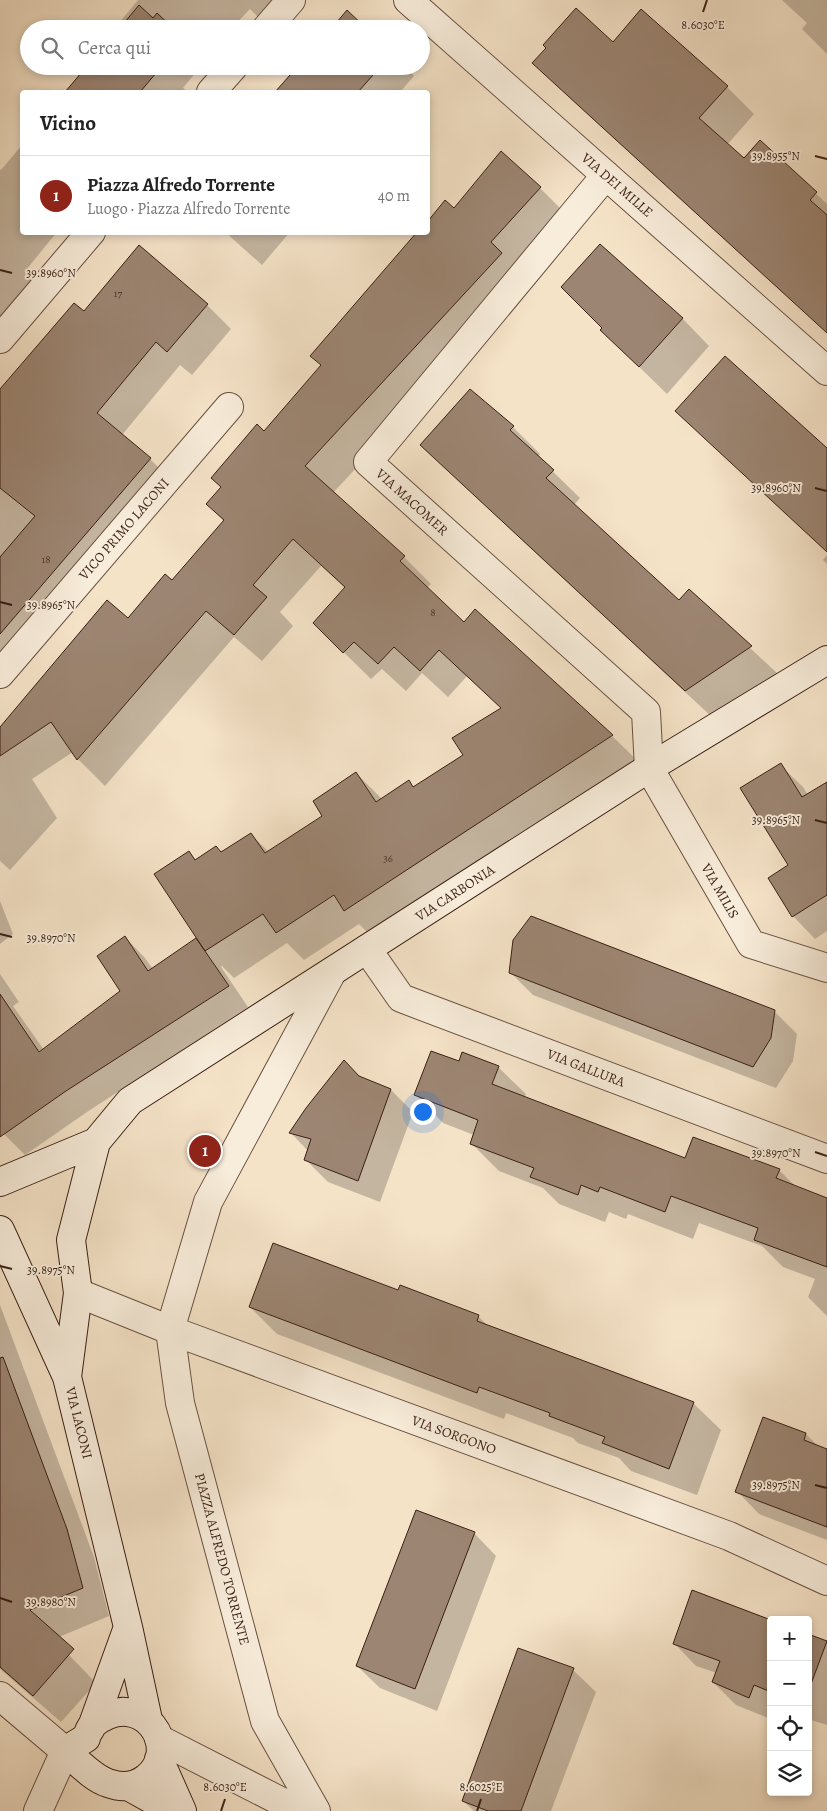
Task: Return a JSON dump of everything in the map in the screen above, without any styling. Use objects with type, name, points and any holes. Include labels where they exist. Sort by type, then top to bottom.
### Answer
[{"type":"street","points":[[274,20],[291,0]]},
{"type":"street","name":"VIA DEI MILLE","points":[[408,0],[827,371]]},
{"type":"street","points":[[213,90],[226,75]]},
{"type":"street","name":"VIA MACOMER","points":[[606,175],[368,462],[646,712],[649,768]]},
{"type":"street","points":[[0,339],[88,235]]},
{"type":"street","name":"VICO PRIMO LACONI","points":[[0,674],[229,407]]},
{"type":"street","name":"VIA CARBONIA","points":[[67,1377],[78,1293],[71,1240],[96,1142],[130,1101],[649,768],[827,660]]},
{"type":"street","name":"VIA MILIS","points":[[649,768],[751,944],[827,968]]},
{"type":"street","name":"VIA GALLURA","points":[[367,949],[401,998],[827,1159]]},
{"type":"street","name":"PIAZZA ALFREDO TORRENTE","points":[[316,1811],[265,1721],[180,1403],[170,1330],[208,1202],[332,972]]},
{"type":"street","name":"VIA CARBONIA","points":[[0,1182],[96,1142]]},
{"type":"street","name":"VIA LACONI","points":[[0,1230],[67,1377],[128,1627]]},
{"type":"street","name":"VIA SORGONO","points":[[78,1293],[170,1330],[729,1536],[827,1581]]},
{"type":"street","points":[[38,1811],[81,1738],[128,1627]]},
{"type":"street","points":[[128,1627],[155,1739],[182,1811]]},
{"type":"street","points":[[0,1696],[81,1738],[86,1760],[97,1777],[107,1783],[128,1786],[173,1811]]},
{"type":"street","points":[[81,1738],[102,1717],[114,1712],[126,1711],[137,1714],[155,1739],[284,1804],[292,1811]]},
{"type":"street","points":[[128,1786],[139,1783],[148,1777],[154,1769],[155,1739]]},
{"type":"building","points":[[139,5],[153,18],[157,13],[164,20],[126,20]]},
{"type":"building","points":[[576,8],[613,42],[641,9],[728,86],[699,118],[744,158],[760,140],[817,192],[810,200],[827,215],[827,333],[532,63],[546,48],[543,45]]},
{"type":"building","points":[[347,10],[358,20],[339,20]]},
{"type":"building","points":[[79,75],[154,75],[142,90],[67,90]]},
{"type":"building","points":[[290,75],[373,75],[360,90],[277,90]]},
{"type":"building","points":[[501,151],[541,187],[491,242],[502,253],[305,466],[405,556],[400,561],[464,622],[475,609],[613,735],[344,911],[334,895],[276,933],[263,914],[205,951],[154,874],[189,851],[195,860],[216,846],[221,852],[251,833],[265,853],[322,816],[313,801],[356,772],[376,802],[409,780],[413,787],[463,755],[452,738],[501,708],[439,650],[420,671],[394,647],[378,664],[354,642],[343,653],[313,623],[345,587],[293,539],[253,585],[267,597],[234,635],[206,611],[77,760],[51,722],[0,756],[0,727],[107,600],[128,618],[165,574],[172,580],[224,520],[206,504],[221,487],[211,478],[257,424],[264,431],[321,365],[310,356],[414,235],[430,235],[430,219],[445,200],[454,208]]},
{"type":"building","points":[[600,244],[683,318],[639,367],[600,330],[602,328],[561,287]]},
{"type":"building","points":[[139,245],[208,304],[167,352],[156,342],[97,413],[151,458],[0,634],[0,557],[35,516],[0,488],[0,389],[74,303],[84,311]]},
{"type":"building","points":[[725,356],[827,448],[827,552],[675,411]]},
{"type":"building","points":[[470,389],[514,426],[510,430],[554,470],[546,478],[679,600],[689,589],[752,646],[685,691],[420,445]]},
{"type":"building","points":[[781,763],[802,797],[827,782],[827,895],[792,917],[768,878],[788,865],[740,788]]},
{"type":"building","points":[[531,916],[775,1010],[771,1038],[753,1067],[509,973],[513,940]]},
{"type":"building","points":[[125,936],[148,971],[196,938],[229,986],[66,1091],[0,1137],[0,994],[39,1052],[120,991],[97,956]]},
{"type":"building","points":[[431,1051],[459,1061],[462,1052],[499,1066],[492,1084],[685,1158],[693,1137],[780,1169],[776,1178],[827,1198],[827,1267],[754,1240],[758,1228],[671,1196],[665,1212],[600,1187],[598,1192],[581,1185],[578,1195],[530,1177],[534,1168],[470,1144],[478,1120],[414,1095]]},
{"type":"building","points":[[344,1060],[359,1076],[391,1089],[358,1181],[304,1160],[311,1139],[289,1133]]},
{"type":"building","points":[[273,1243],[398,1290],[400,1285],[479,1315],[477,1321],[694,1402],[669,1469],[602,1443],[605,1437],[549,1416],[550,1413],[479,1387],[477,1393],[249,1307]]},
{"type":"building","points":[[3,1357],[67,1529],[83,1588],[30,1610],[74,1649],[33,1696],[0,1667],[0,1358]]},
{"type":"building","points":[[763,1417],[806,1433],[804,1440],[827,1449],[827,1527],[735,1492]]},
{"type":"building","points":[[416,1510],[475,1532],[415,1689],[356,1666]]},
{"type":"building","points":[[692,1590],[767,1618],[767,1690],[754,1685],[749,1698],[712,1682],[720,1661],[673,1644]]},
{"type":"building","points":[[812,1635],[827,1641],[812,1681]]},
{"type":"building","points":[[518,1648],[574,1668],[521,1811],[488,1811],[462,1801]]},
{"type":"place","name":"Piazza Alfredo Torrente","points":[[205,1151]]}]
